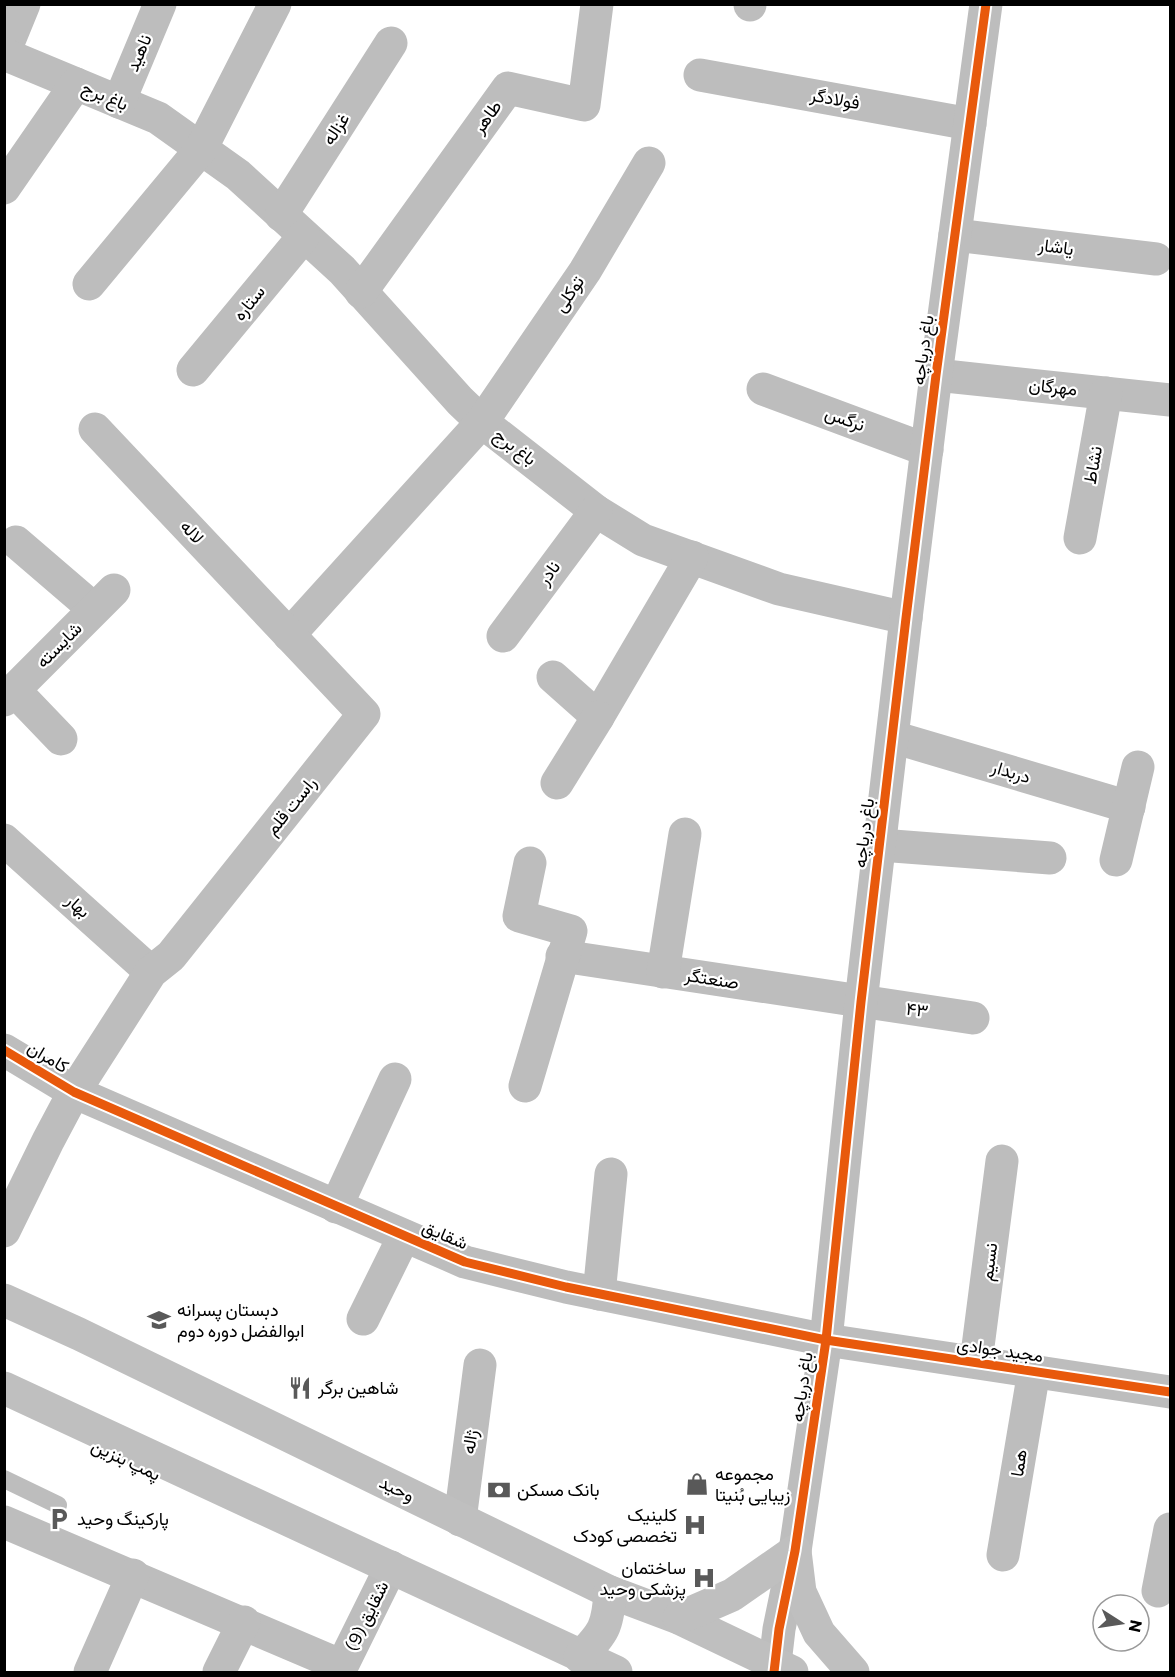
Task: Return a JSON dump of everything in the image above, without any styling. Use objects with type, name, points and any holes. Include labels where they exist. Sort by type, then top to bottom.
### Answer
[{"type":"main road","name":"وحید","points":[[4,1300],[79,1334],[610,1592],[679,1618],[781,1670]]},
{"type":"main road","points":[[17,1393],[616,1672]]},
{"type":"main road","points":[[679,1618],[732,1595],[795,1551],[800,1592],[819,1633],[853,1672]]},
{"type":"main road","points":[[580,1657],[598,1640],[608,1617],[610,1592]]},
{"type":"street","points":[[4,54],[24,4]]},
{"type":"street","name":"ناهید","points":[[119,102],[160,4]]},
{"type":"street","points":[[89,284],[201,149],[275,4]]},
{"type":"street","name":"طاهر","points":[[361,292],[508,88],[584,105],[597,4]]},
{"type":"street","name":"باغ دریاچه","points":[[781,1670],[779,1629],[795,1551],[826,1340],[861,1002],[906,618],[986,4]]},
{"type":"street","name":"غزاله","points":[[293,225],[391,43]]},
{"type":"street","name":"باغ برج","points":[[4,54],[158,118],[238,176],[293,225],[361,292],[482,422],[596,511],[644,540],[778,589],[906,618]]},
{"type":"street","name":"فولادگر","points":[[700,75],[970,124]]},
{"type":"street","points":[[4,188],[76,84]]},
{"type":"street","name":"توکلی","points":[[482,422],[585,271],[649,163]]},
{"type":"street","name":"ستاره","points":[[194,370],[293,225]]},
{"type":"street","name":"یاشار","points":[[955,235],[1156,260]]},
{"type":"street","name":"مهرگان","points":[[936,375],[1170,400]]},
{"type":"street","name":"نرگس","points":[[763,389],[927,450]]},
{"type":"street","name":"نشاط","points":[[1080,538],[1106,393]]},
{"type":"street","points":[[289,634],[482,422]]},
{"type":"street","name":"لاله","points":[[95,429],[289,634]]},
{"type":"street","name":"نادر","points":[[503,636],[596,511]]},
{"type":"street","name":"شایسته","points":[[9,695],[104,600],[16,542]]},
{"type":"street","points":[[557,783],[692,557]]},
{"type":"street","name":"راست قلم","points":[[4,1231],[74,1092],[151,972],[171,956],[364,714],[289,634]]},
{"type":"street","points":[[554,677],[598,717]]},
{"type":"street","points":[[9,695],[61,739]]},
{"type":"street","name":"دربدار","points":[[892,737],[1129,807]]},
{"type":"street","points":[[1116,860],[1138,767]]},
{"type":"street","points":[[663,972],[685,834]]},
{"type":"street","name":"بهار","points":[[4,840],[151,972]]},
{"type":"street","points":[[879,845],[1050,858]]},
{"type":"street","points":[[525,1086],[571,931],[519,916],[530,863]]},
{"type":"street","name":"صنعتگر","points":[[562,957],[861,1002]]},
{"type":"street","name":"۴۳","points":[[861,1002],[973,1018]]},
{"type":"street","name":"کامران","points":[[4,1050],[74,1092]]},
{"type":"street","points":[[336,1207],[395,1079]]},
{"type":"street","name":"شقایق","points":[[74,1092],[465,1262],[599,1294],[826,1340]]},
{"type":"street","name":"نسیم","points":[[976,1362],[1002,1161]]},
{"type":"street","points":[[599,1294],[611,1174]]},
{"type":"street","points":[[363,1319],[404,1236]]},
{"type":"street","name":"مجید جوادی","points":[[826,1340],[1170,1392]]},
{"type":"street","name":"ژاله","points":[[460,1520],[480,1365]]},
{"type":"street","name":"هما","points":[[1004,1555],[1034,1371]]},
{"type":"street","points":[[4,1522],[244,1622],[219,1672]]},
{"type":"street","points":[[1158,1591],[1170,1529]]},
{"type":"street","name":"شقایق (9)","points":[[244,1622],[342,1666],[391,1567]]},
{"type":"street","points":[[90,1672],[133,1575]]},
{"type":"lane","points":[[4,1479],[58,1505]]},
{"type":"cycle path","points":[[774,1672],[779,1629],[795,1551],[826,1340],[861,1002],[906,618],[986,4]]},
{"type":"cycle path","points":[[4,1050],[74,1092],[465,1262],[566,1287],[826,1340],[1170,1392]]},
{"type":"place","name":"دبستان پسرانه ابوالفضل دوره دوم","points":[[159,1320]]},
{"type":"place","name":"شاهین برگر","points":[[300,1388]]},
{"type":"place","name":"مجموعه زیبایی بُنیتا","points":[[697,1484]]},
{"type":"place","name":"بانک مسکن","points":[[499,1490]]},
{"type":"place","name":"پارکینگ وحید","points":[[59,1519]]},
{"type":"place","name":"کلینیک تخصصی کودک","points":[[695,1525]]},
{"type":"place","name":"ساختمان پزشکی وحید","points":[[704,1578]]}]
